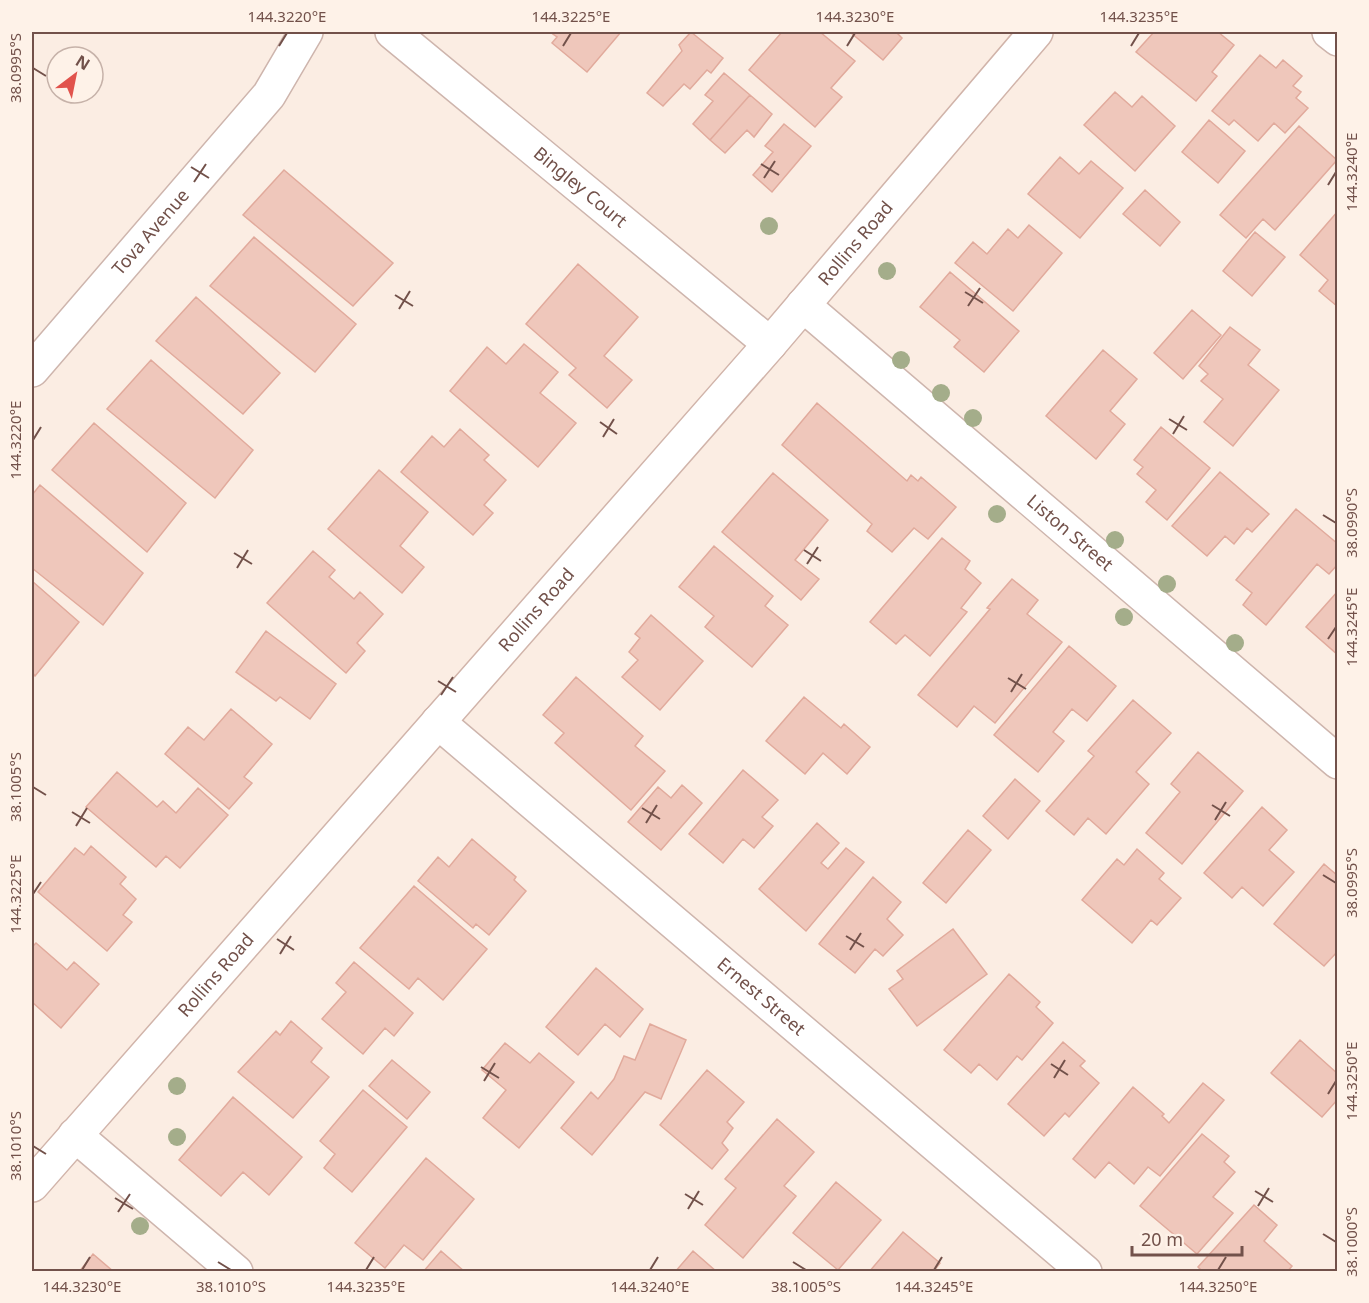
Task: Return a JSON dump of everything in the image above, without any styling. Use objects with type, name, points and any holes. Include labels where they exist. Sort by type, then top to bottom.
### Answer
[{"type":"street","name":"Tova Avenue","points":[[32,370],[269,95],[306,32]]},
{"type":"street","name":"Bingley Court","points":[[392,32],[770,344]]},
{"type":"street","name":"Rollins Road","points":[[32,1185],[770,344],[1036,32]]},
{"type":"street","points":[[1329,32],[1338,39]]},
{"type":"street","name":"Liston Street","points":[[803,305],[1338,762]]},
{"type":"street","name":"Ernest Street","points":[[438,722],[1085,1272]]},
{"type":"street","points":[[75,1135],[236,1272]]},
{"type":"building","points":[[550,32],[621,32],[587,72],[552,43],[557,37]]},
{"type":"building","points":[[691,32],[723,58],[711,73],[707,70],[690,89],[684,84],[663,106],[647,93],[682,51],[679,45]]},
{"type":"building","points":[[782,32],[820,32],[855,61],[831,88],[842,97],[815,127],[749,70]]},
{"type":"building","points":[[850,32],[896,32],[902,38],[883,60]]},
{"type":"building","points":[[1154,32],[1218,32],[1234,45],[1212,72],[1217,76],[1196,101],[1136,52]]},
{"type":"building","points":[[1260,55],[1276,68],[1283,60],[1302,76],[1293,86],[1301,92],[1296,98],[1308,108],[1285,133],[1274,123],[1258,141],[1234,120],[1229,125],[1212,111]]},
{"type":"building","points":[[724,73],[750,95],[710,140],[693,124],[713,101],[705,95]]},
{"type":"building","points":[[1115,92],[1132,107],[1142,96],[1175,126],[1135,171],[1084,125]]},
{"type":"building","points":[[750,95],[772,114],[754,137],[747,130],[725,153],[710,140]]},
{"type":"building","points":[[1209,120],[1245,151],[1218,183],[1182,152]]},
{"type":"building","points":[[784,124],[811,146],[772,192],[753,175],[773,152],[765,146]]},
{"type":"building","points":[[1299,126],[1337,160],[1275,230],[1263,219],[1246,238],[1220,215]]},
{"type":"building","points":[[1060,157],[1079,174],[1091,161],[1123,188],[1080,238],[1028,194]]},
{"type":"building","points":[[284,170],[393,263],[353,306],[243,215]]},
{"type":"building","points":[[1145,190],[1180,222],[1160,246],[1123,214]]},
{"type":"building","points":[[1338,211],[1338,307],[1319,291],[1328,280],[1300,255]]},
{"type":"building","points":[[1029,225],[1062,253],[1013,311],[955,263],[973,242],[987,254],[1008,229],[1018,238]]},
{"type":"building","points":[[1255,232],[1285,257],[1252,296],[1223,271]]},
{"type":"building","points":[[254,237],[356,324],[315,372],[210,286]]},
{"type":"building","points":[[578,264],[638,317],[604,356],[632,380],[607,408],[569,375],[576,368],[526,324]]},
{"type":"building","points":[[950,272],[1019,331],[984,372],[954,347],[960,340],[920,307]]},
{"type":"building","points":[[196,297],[280,373],[243,414],[156,341]]},
{"type":"building","points":[[1192,310],[1221,335],[1183,379],[1154,353]]},
{"type":"building","points":[[1230,327],[1260,350],[1248,365],[1279,390],[1233,446],[1204,422],[1223,399],[1201,381],[1208,374],[1199,366]]},
{"type":"building","points":[[524,344],[558,372],[540,393],[576,423],[538,467],[450,391],[487,347],[506,364]]},
{"type":"building","points":[[1103,350],[1137,379],[1110,411],[1125,424],[1096,459],[1046,416]]},
{"type":"building","points":[[151,360],[253,450],[215,498],[107,409]]},
{"type":"building","points":[[817,403],[907,481],[911,475],[918,481],[921,477],[956,507],[928,539],[914,528],[892,552],[867,531],[872,524],[782,445]]},
{"type":"building","points":[[94,423],[186,503],[147,552],[52,470]]},
{"type":"building","points":[[1161,427],[1210,468],[1167,520],[1146,502],[1156,490],[1137,474],[1143,467],[1134,460]]},
{"type":"building","points":[[460,429],[489,455],[484,460],[506,480],[484,505],[493,513],[473,535],[401,472],[432,436],[444,447]]},
{"type":"building","points":[[379,470],[428,512],[400,546],[424,567],[402,593],[328,529]]},
{"type":"building","points":[[1220,472],[1269,514],[1252,532],[1247,528],[1234,544],[1225,536],[1207,556],[1172,526]]},
{"type":"building","points":[[773,473],[828,520],[795,560],[819,579],[801,600],[722,532]]},
{"type":"building","points":[[40,485],[143,573],[103,625],[32,568],[32,495]]},
{"type":"building","points":[[1296,509],[1338,544],[1338,564],[1329,574],[1317,564],[1266,625],[1243,605],[1252,593],[1236,580]]},
{"type":"building","points":[[942,538],[970,561],[965,569],[981,583],[961,608],[967,612],[930,656],[905,635],[896,644],[870,622]]},
{"type":"building","points":[[714,546],[773,596],[765,606],[788,625],[752,667],[705,627],[714,616],[679,587]]},
{"type":"building","points":[[313,551],[335,570],[329,577],[354,599],[360,592],[383,614],[357,643],[365,651],[346,673],[267,603]]},
{"type":"building","points":[[1012,579],[1038,600],[1027,614],[1062,642],[995,723],[974,706],[957,727],[918,695]]},
{"type":"building","points":[[32,581],[79,622],[35,676],[32,672]]},
{"type":"building","points":[[1338,591],[1338,655],[1306,627]]},
{"type":"building","points":[[651,615],[703,661],[660,710],[622,677],[638,660],[629,652],[640,638],[635,634]]},
{"type":"building","points":[[266,631],[336,684],[310,719],[280,697],[276,701],[236,672]]},
{"type":"building","points":[[1069,646],[1116,686],[1087,721],[1072,709],[1053,732],[1064,741],[1038,772],[994,735]]},
{"type":"building","points":[[576,677],[643,736],[635,746],[665,771],[631,810],[555,743],[564,733],[543,715]]},
{"type":"building","points":[[804,697],[841,728],[844,724],[870,747],[847,774],[823,753],[805,774],[766,741]]},
{"type":"building","points":[[1133,700],[1171,733],[1136,772],[1149,784],[1106,834],[1088,818],[1074,835],[1046,811],[1094,756],[1088,751]]},
{"type":"building","points":[[231,709],[272,744],[244,777],[252,783],[229,809],[165,754],[188,727],[204,740]]},
{"type":"building","points":[[1198,752],[1243,791],[1182,864],[1146,833],[1180,792],[1171,784]]},
{"type":"building","points":[[743,770],[778,800],[762,817],[773,826],[754,848],[743,839],[723,863],[689,834]]},
{"type":"building","points":[[117,772],[157,807],[163,801],[176,813],[198,788],[228,815],[180,868],[166,856],[156,867],[86,807]]},
{"type":"building","points":[[1015,779],[1040,801],[1008,839],[983,816]]},
{"type":"building","points":[[682,785],[702,803],[661,850],[628,822],[658,787],[671,798]]},
{"type":"building","points":[[1262,807],[1287,830],[1269,850],[1294,872],[1263,906],[1242,887],[1232,898],[1204,873]]},
{"type":"building","points":[[817,823],[839,843],[821,863],[828,869],[846,848],[864,862],[806,931],[759,889]]},
{"type":"building","points":[[968,830],[991,850],[946,903],[923,883]]},
{"type":"building","points":[[472,839],[516,877],[514,880],[526,891],[489,935],[476,924],[473,928],[418,881],[438,857],[449,867]]},
{"type":"building","points":[[91,846],[126,877],[120,884],[136,899],[123,915],[132,922],[107,951],[38,892],[75,848],[84,855]]},
{"type":"building","points":[[1137,849],[1164,873],[1159,879],[1181,898],[1157,925],[1151,920],[1132,943],[1082,900],[1117,859],[1124,865]]},
{"type":"building","points":[[1324,864],[1338,876],[1338,951],[1324,966],[1274,924]]},
{"type":"building","points":[[873,877],[901,902],[887,919],[903,935],[883,956],[875,949],[855,973],[819,944]]},
{"type":"building","points":[[414,886],[487,949],[443,1000],[418,978],[409,989],[360,948]]},
{"type":"building","points":[[953,929],[987,974],[917,1026],[889,989],[903,979],[897,971]]},
{"type":"building","points":[[36,943],[67,970],[74,962],[99,984],[61,1028],[32,1002],[32,947]]},
{"type":"building","points":[[354,962],[413,1013],[394,1036],[385,1028],[363,1054],[322,1019],[346,992],[336,983]]},
{"type":"building","points":[[596,968],[643,1009],[620,1037],[605,1024],[578,1055],[546,1027]]},
{"type":"building","points":[[1009,974],[1040,1002],[1036,1007],[1053,1023],[1022,1060],[1017,1056],[997,1080],[979,1064],[971,1073],[944,1050]]},
{"type":"building","points":[[291,1021],[322,1048],[311,1062],[329,1077],[293,1118],[238,1072],[276,1031],[280,1035]]},
{"type":"building","points":[[650,1024],[686,1040],[661,1099],[645,1092],[592,1155],[561,1128],[591,1092],[598,1099],[614,1079],[624,1056],[635,1060]]},
{"type":"building","points":[[1300,1040],[1338,1074],[1338,1099],[1322,1117],[1271,1073]]},
{"type":"building","points":[[1063,1042],[1085,1061],[1080,1066],[1099,1083],[1069,1117],[1065,1113],[1044,1136],[1008,1104]]},
{"type":"building","points":[[505,1043],[530,1063],[539,1053],[574,1082],[519,1148],[483,1118],[506,1090],[482,1070]]},
{"type":"building","points":[[392,1060],[430,1092],[407,1119],[369,1086]]},
{"type":"building","points":[[707,1070],[744,1102],[727,1122],[733,1128],[722,1143],[728,1150],[712,1169],[660,1125]]},
{"type":"building","points":[[1203,1083],[1224,1100],[1160,1176],[1148,1167],[1134,1184],[1109,1162],[1095,1178],[1073,1159],[1133,1087],[1164,1114],[1162,1116],[1169,1123]]},
{"type":"building","points":[[363,1090],[407,1127],[352,1192],[324,1168],[335,1154],[320,1141]]},
{"type":"building","points":[[233,1097],[302,1157],[269,1195],[243,1172],[221,1196],[179,1160]]},
{"type":"building","points":[[777,1119],[814,1152],[784,1186],[796,1196],[743,1258],[705,1225],[736,1188],[725,1179]]},
{"type":"building","points":[[1202,1134],[1229,1156],[1224,1162],[1235,1172],[1213,1197],[1233,1213],[1197,1254],[1140,1206]]},
{"type":"building","points":[[426,1158],[474,1199],[423,1260],[404,1245],[385,1268],[355,1243]]},
{"type":"building","points":[[836,1182],[881,1220],[838,1270],[793,1233]]},
{"type":"building","points":[[1254,1205],[1277,1225],[1264,1241],[1292,1266],[1287,1272],[1203,1272],[1198,1267]]},
{"type":"building","points":[[903,1232],[940,1263],[933,1272],[869,1272]]},
{"type":"building","points":[[441,1251],[465,1272],[423,1272]]},
{"type":"building","points":[[693,1251],[717,1272],[675,1272]]},
{"type":"building","points":[[93,1254],[114,1272],[79,1272]]}]
